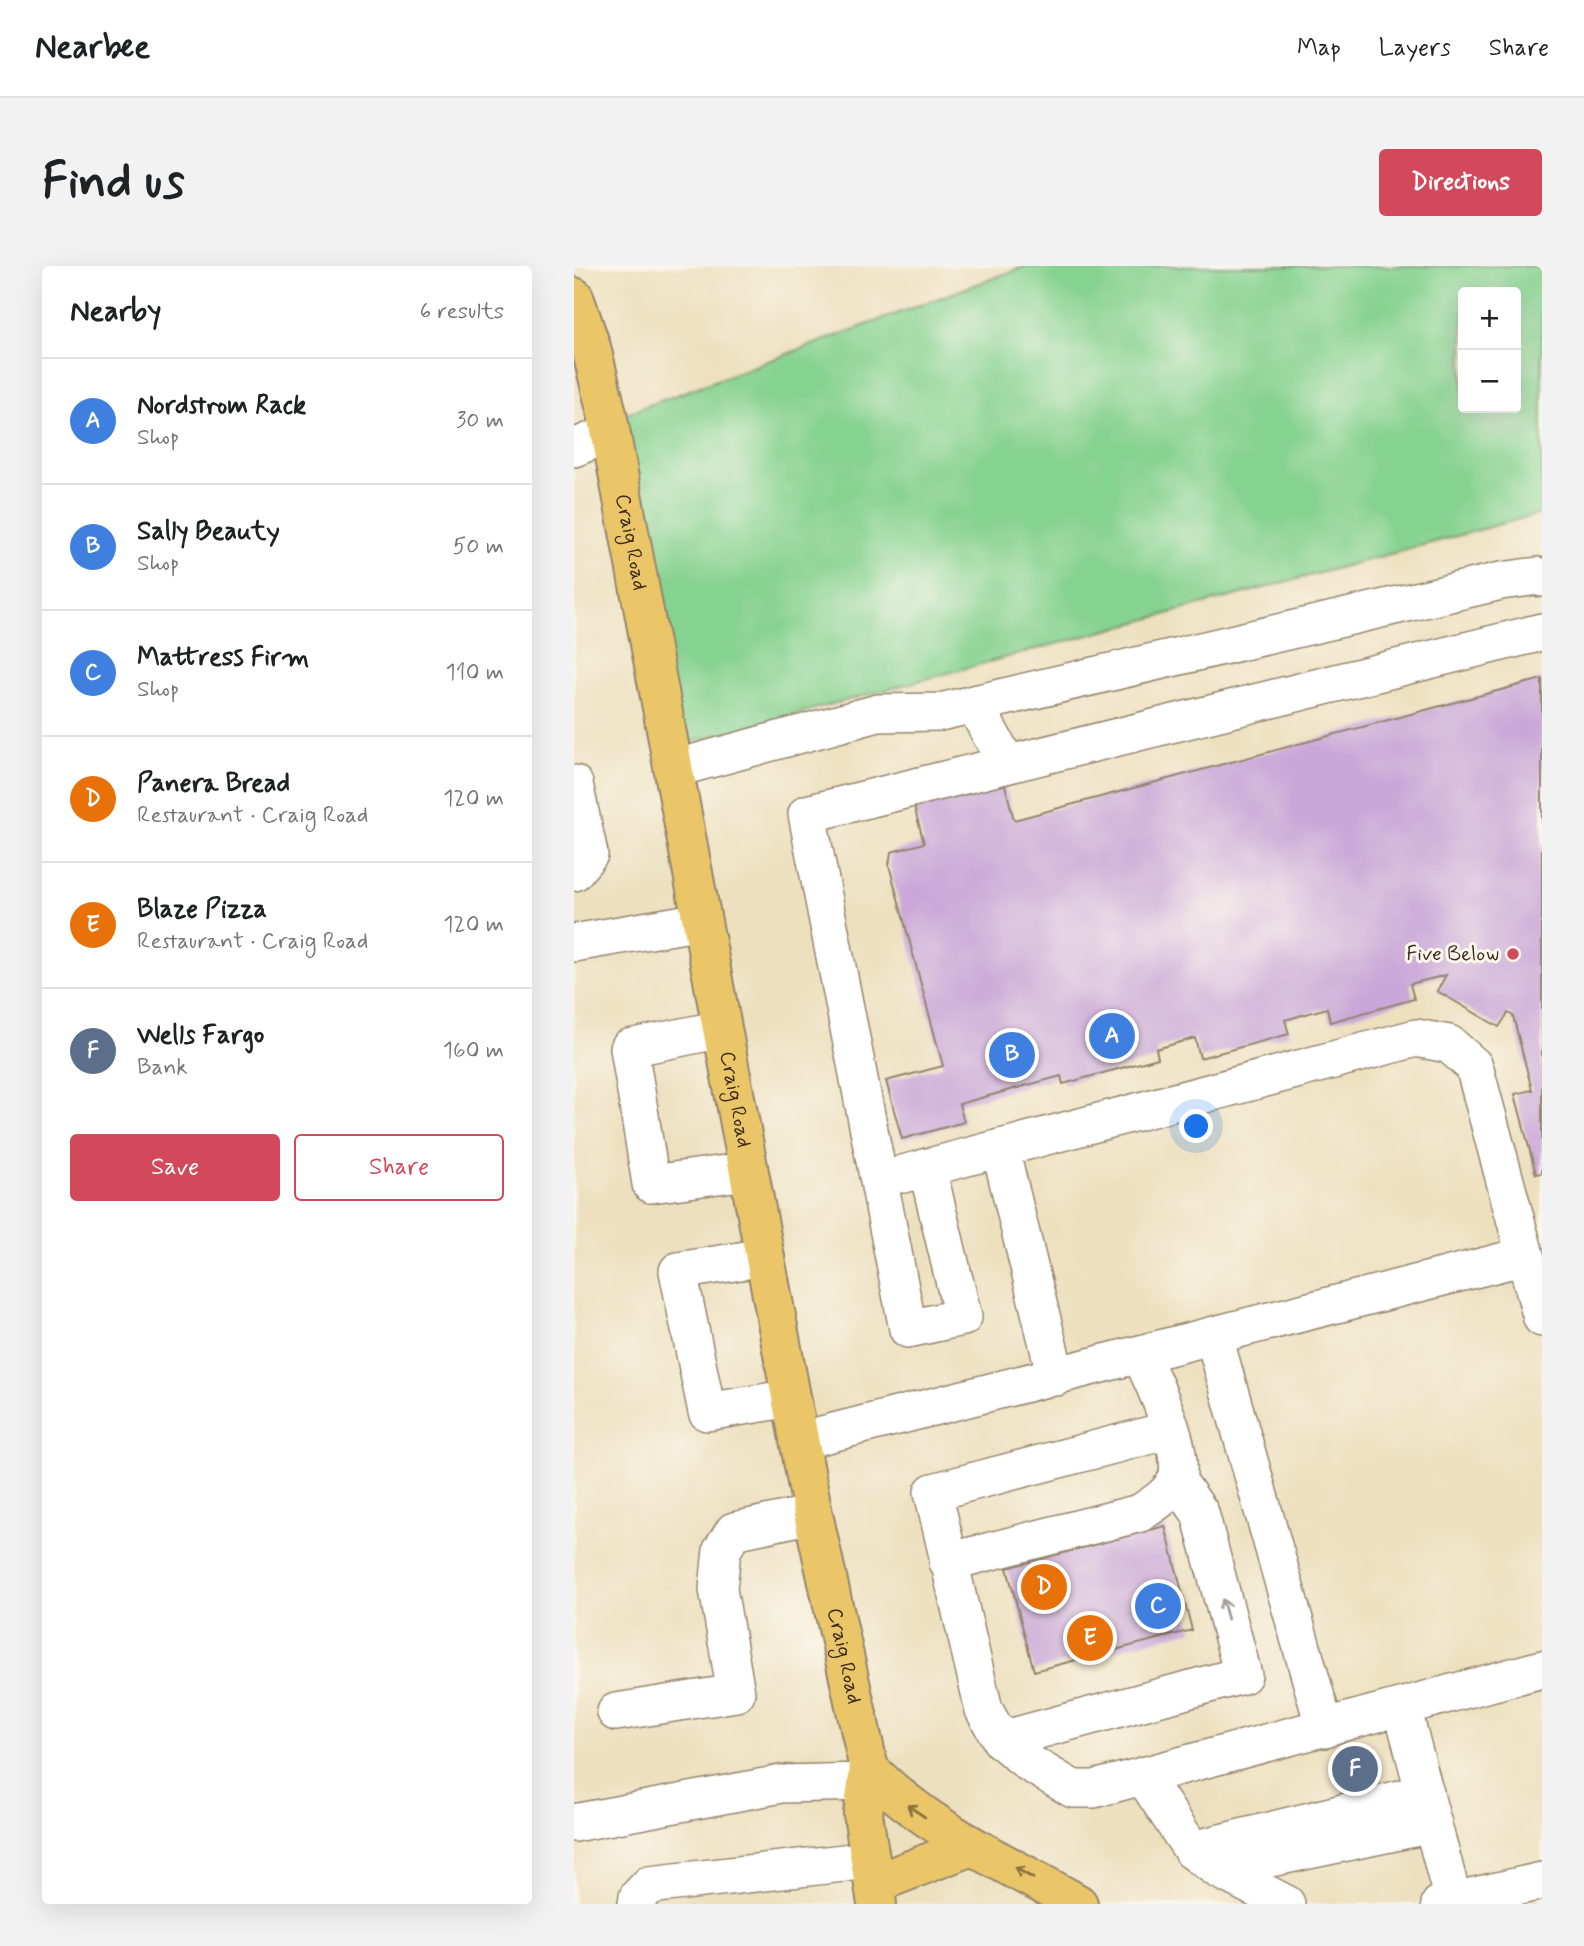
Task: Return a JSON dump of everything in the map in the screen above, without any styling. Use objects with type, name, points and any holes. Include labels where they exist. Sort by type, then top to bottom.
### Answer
[{"type":"main road","name":"Craig Road","points":[[574,297],[582,354],[610,433],[799,1441],[867,1776],[863,1814],[873,1882]]},
{"type":"main road","points":[[867,1776],[969,1847],[1011,1866],[1078,1904]]},
{"type":"main road","points":[[873,1882],[969,1847]]},
{"type":"lane","points":[[574,448],[610,433]]},
{"type":"lane","points":[[673,769],[878,713],[940,712],[1501,581],[1538,576],[1542,578]]},
{"type":"lane","points":[[927,1167],[963,1317],[908,1329],[807,814],[1542,632]]},
{"type":"lane","points":[[974,704],[1007,764]]},
{"type":"lane","points":[[574,784],[589,854],[574,872]]},
{"type":"lane","points":[[574,943],[702,921]]},
{"type":"lane","points":[[722,1029],[629,1048],[651,1184],[748,1171]]},
{"type":"lane","points":[[878,1180],[1416,1038],[1449,1044],[1474,1066],[1542,1318]]},
{"type":"lane","points":[[1000,1148],[1056,1377]]},
{"type":"lane","points":[[799,1441],[1525,1256]]},
{"type":"lane","points":[[765,1257],[678,1271],[707,1412],[791,1398]]},
{"type":"lane","points":[[1214,1337],[1325,1729]]},
{"type":"lane","points":[[948,1562],[1140,1513],[1161,1500],[1177,1480],[1179,1466],[1159,1391],[1140,1355]]},
{"type":"lane","points":[[1170,1430],[933,1492],[984,1710],[1001,1740],[1029,1763],[1073,1789],[1094,1789],[1542,1669]]},
{"type":"lane","points":[[1001,1740],[1243,1675],[1200,1513],[1177,1480]]},
{"type":"lane","points":[[616,1712],[736,1693],[718,1589],[722,1550],[734,1531],[813,1514]]},
{"type":"lane","points":[[1402,1707],[1428,1807],[1447,1903],[1542,1881]]},
{"type":"lane","points":[[583,1812],[780,1784],[867,1776]]},
{"type":"lane","points":[[1144,1777],[1206,1860],[1286,1904]]},
{"type":"lane","points":[[1206,1860],[1428,1807]]},
{"type":"lane","points":[[637,1904],[638,1897],[649,1885],[770,1889],[873,1882]]},
{"type":"green space","points":[[1026,266],[1542,266],[1542,513],[677,746],[606,421]]},
{"type":"building","points":[[1542,679],[1542,1173],[1536,1174],[1515,1094],[1532,1090],[1513,1016],[1508,1013],[1499,1027],[1437,991],[1446,975],[1410,984],[1414,999],[1330,1022],[1327,1008],[1285,1020],[1289,1034],[1200,1058],[1195,1038],[1156,1049],[1158,1058],[1063,1084],[1061,1076],[959,1104],[964,1122],[902,1139],[886,1081],[943,1066],[889,865],[891,852],[924,843],[915,810],[918,793],[1001,770],[1014,820]]},
{"type":"building","points":[[1165,1526],[1192,1630],[1034,1671],[1007,1568]]},
{"type":"place","name":"Five Below","points":[[1513,954]]},
{"type":"place","name":"Nordstrom Rack","points":[[1112,1036]]},
{"type":"place","name":"Sally Beauty","points":[[1012,1055]]},
{"type":"place","name":"Panera Bread","points":[[1044,1587]]},
{"type":"place","name":"Mattress Firm","points":[[1158,1606]]},
{"type":"place","name":"Blaze Pizza","points":[[1090,1638]]},
{"type":"place","name":"Wells Fargo","points":[[1355,1769]]}]
